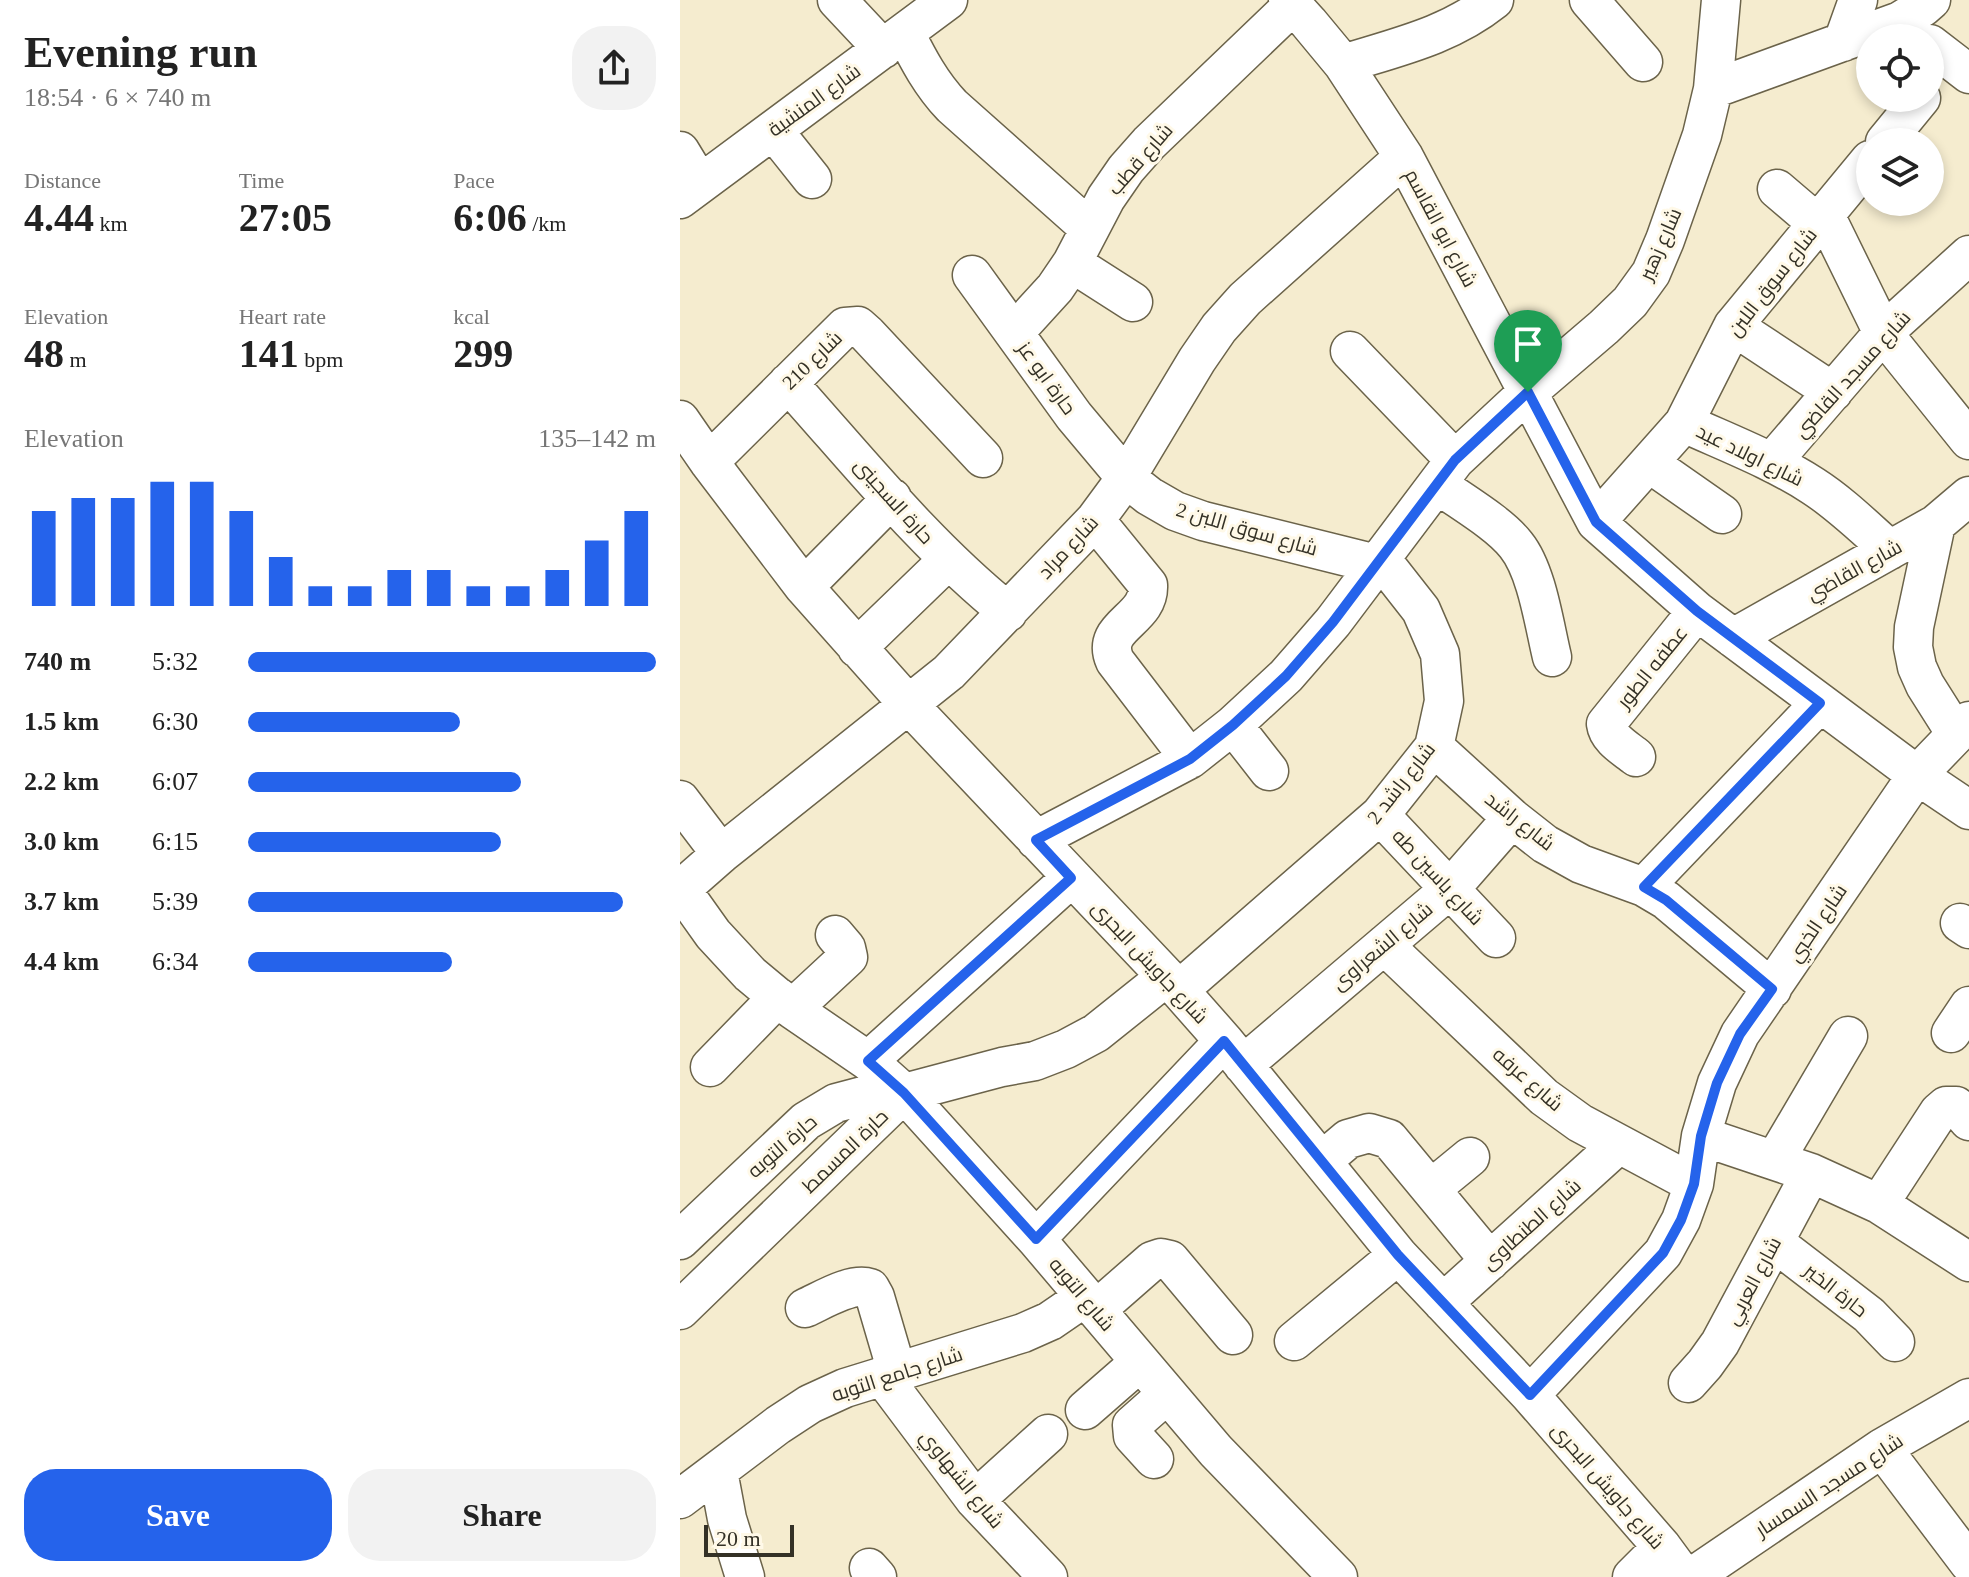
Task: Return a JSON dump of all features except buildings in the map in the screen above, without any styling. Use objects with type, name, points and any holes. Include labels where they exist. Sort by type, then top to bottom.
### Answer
[{"type":"street","points":[[837,0],[894,41],[939,91],[1089,228]]},
{"type":"street","name":"شارع المنشية","points":[[690,192],[948,0]]},
{"type":"street","points":[[1343,64],[1438,35],[1478,13],[1494,0]]},
{"type":"street","points":[[1589,0],[1643,62]]},
{"type":"street","name":"شارع زهير","points":[[1036,840],[1190,759],[1233,725],[1286,676],[1333,622],[1446,472],[1528,392],[1630,302],[1651,273],[1702,135],[1713,89],[1721,0]]},
{"type":"street","points":[[1843,42],[1858,0]]},
{"type":"street","name":"شارع ابو القاسم","points":[[1305,7],[1404,157],[1596,522],[1697,611],[1917,775],[1969,810]]},
{"type":"street","name":"شارع قطب","points":[[1014,333],[1055,288],[1072,263],[1106,198],[1149,143],[1305,7]]},
{"type":"street","points":[[1713,89],[1843,42],[1918,20]]},
{"type":"street","points":[[1896,128],[1910,112]]},
{"type":"street","points":[[773,130],[812,179]]},
{"type":"street","points":[[680,151],[690,192]]},
{"type":"street","name":"شارع مراد","points":[[680,890],[949,672],[1095,520],[1126,478],[1197,360],[1227,318],[1404,157]]},
{"type":"street","name":"شارع سوق اللبن","points":[[1596,522],[1684,423],[1733,326],[1856,177]]},
{"type":"street","points":[[1777,189],[1821,220],[1883,333],[1965,426]]},
{"type":"street","points":[[1072,263],[1133,302]]},
{"type":"street","name":"شارع مسجد القاضي","points":[[1772,462],[1883,333],[1966,263]]},
{"type":"street","name":"حارة ابو عز","points":[[972,275],[1082,427],[1126,478]]},
{"type":"street","name":"شارع 210","points":[[709,462],[845,327],[858,326],[983,458]]},
{"type":"street","points":[[1733,326],[1833,392]]},
{"type":"street","points":[[1350,351],[1446,472],[1515,544],[1533,581],[1552,657]]},
{"type":"street","name":"حارة السجينى","points":[[788,383],[948,560],[1008,612]]},
{"type":"street","name":"شارع جاويش البحرى","points":[[680,420],[804,587],[908,704],[1172,984],[1233,1053],[1398,1255],[1530,1395],[1662,1547],[1684,1577]]},
{"type":"street","name":"شارع اولاد عيد","points":[[1684,423],[1772,462],[1815,487],[1890,550]]},
{"type":"street","points":[[1649,463],[1722,514]]},
{"type":"street","name":"شارع سوق اللبن 2","points":[[1126,478],[1175,511],[1203,521],[1378,561]]},
{"type":"street","name":"شارع القاضي","points":[[1733,638],[1936,524],[1969,496]]},
{"type":"street","points":[[804,587],[892,498]]},
{"type":"street","points":[[1095,520],[1148,585],[1149,596],[1144,606],[1118,632],[1110,651],[1190,759]]},
{"type":"street","points":[[1936,524],[1914,627],[1913,647],[1925,685],[1963,728]]},
{"type":"street","points":[[857,648],[948,560]]},
{"type":"street","name":"شارع راشد 2","points":[[1172,984],[1380,815],[1434,747],[1444,701],[1440,654],[1421,610],[1378,561]]},
{"type":"street","name":"عطفه الطور","points":[[1636,757],[1612,737],[1606,724],[1697,611]]},
{"type":"street","points":[[1644,887],[1820,703]]},
{"type":"street","points":[[1233,725],[1269,771]]},
{"type":"street","name":"شارع الخبي","points":[[1530,1395],[1663,1253],[1681,1220],[1694,1184],[1701,1136],[1717,1083],[1740,1034],[1917,775],[1963,728]]},
{"type":"street","name":"شارع راشد","points":[[1434,747],[1545,844],[1581,864],[1644,887],[1666,900],[1772,989]]},
{"type":"street","points":[[680,800],[721,854]]},
{"type":"street","name":"شارع ياسين طه","points":[[1380,815],[1496,938]]},
{"type":"street","name":"شارع الشعراوى","points":[[1036,1239],[1233,1053],[1384,945],[1450,889],[1512,818]]},
{"type":"street","points":[[868,1061],[1071,878]]},
{"type":"street","name":"شارع التوبه","points":[[680,890],[713,934],[750,974],[785,1003],[868,1061],[904,1093],[1036,1239],[1216,1451],[1338,1577]]},
{"type":"street","points":[[710,1067],[785,1003],[848,957],[846,948],[835,935]]},
{"type":"street","name":"شارع عرفه","points":[[1384,945],[1544,1097],[1580,1123],[1694,1184]]},
{"type":"street","name":"حارة المسمط","points":[[680,1310],[904,1093],[1035,1061],[1066,1049],[1172,984]]},
{"type":"street","points":[[1775,1160],[1848,1036]]},
{"type":"street","name":"حارة التوبه","points":[[680,1240],[806,1121],[836,1103],[870,1094],[904,1093]]},
{"type":"street","points":[[1879,1204],[1939,1112],[1946,1106],[1956,1106],[1969,1121]]},
{"type":"street","points":[[1322,1161],[1348,1139],[1369,1133],[1389,1139],[1490,1261]]},
{"type":"street","points":[[1701,1136],[1811,1173],[1879,1204],[1969,1262]]},
{"type":"street","name":"شارع الطنطاوى","points":[[1443,1303],[1619,1144]]},
{"type":"street","points":[[1431,1189],[1470,1157]]},
{"type":"street","name":"شارع العربي","points":[[1688,1383],[1720,1343],[1811,1173]]},
{"type":"street","name":"حارة الخير","points":[[1774,1242],[1869,1315],[1895,1342]]},
{"type":"street","points":[[1294,1341],[1398,1255]]},
{"type":"street","name":"شارع جامع التوبه","points":[[680,1499],[810,1404],[845,1388],[1023,1333],[1091,1304],[1152,1261],[1161,1258],[1177,1266],[1233,1335]]},
{"type":"street","points":[[805,1308],[851,1288],[861,1285],[870,1288],[875,1297],[890,1374]]},
{"type":"street","points":[[1085,1410],[1140,1362]]},
{"type":"street","name":"شارع الشهاوي","points":[[890,1374],[975,1500],[1048,1577]]},
{"type":"street","points":[[1154,1459],[1131,1430],[1132,1425],[1167,1394]]},
{"type":"street","name":"شارع مسجد السمسار","points":[[1692,1577],[1882,1448],[1969,1398]]},
{"type":"street","points":[[975,1500],[1048,1434]]},
{"type":"street","points":[[1882,1448],[1969,1563]]},
{"type":"street","points":[[718,1471],[727,1519],[745,1577]]},
{"type":"street","points":[[1632,1577],[1662,1547]]},
{"type":"route","points":[[1528,392],[1596,522],[1697,611],[1820,703],[1644,887],[1666,900],[1772,989],[1740,1034],[1717,1083],[1701,1136],[1694,1184],[1681,1220],[1663,1253],[1530,1395],[1398,1255],[1224,1041],[1036,1239],[904,1093],[868,1061],[1071,878],[1036,840],[1190,759],[1233,725],[1286,676],[1333,622],[1455,460],[1528,392]]}]
